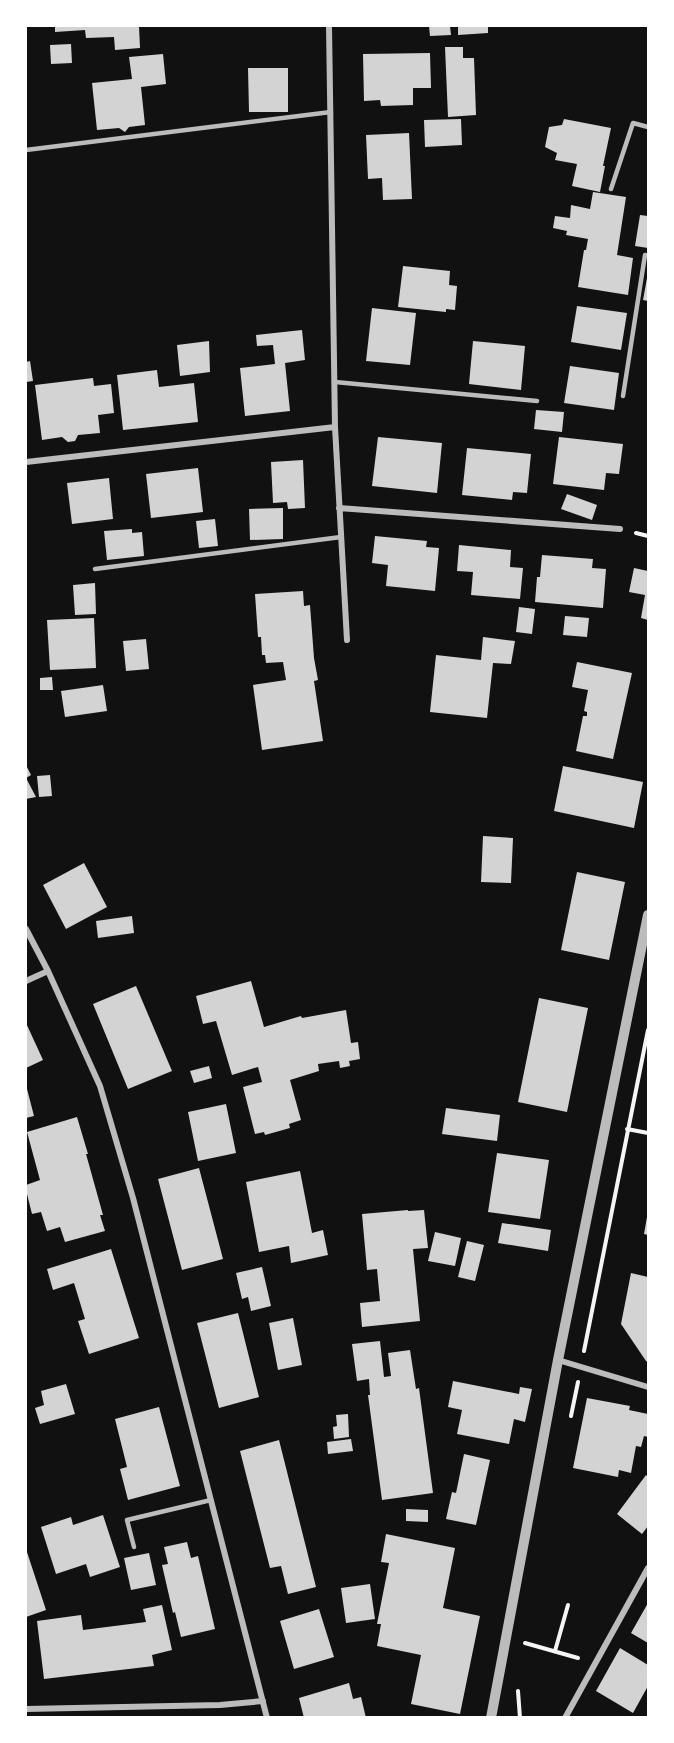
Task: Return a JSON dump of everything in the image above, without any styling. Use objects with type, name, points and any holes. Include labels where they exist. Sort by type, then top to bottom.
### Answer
[{"type":"street","points":[[329,26],[335,427],[347,640]]},
{"type":"street","points":[[26,462],[335,427]]},
{"type":"street","points":[[339,508],[620,530]]},
{"type":"street","points":[[490,1718],[558,1360],[648,915]]},
{"type":"street","points":[[26,929],[48,971],[100,1086],[133,1198],[267,1718]]},
{"type":"street","points":[[26,981],[48,971]]},
{"type":"street","points":[[558,1360],[648,1387]]},
{"type":"street","points":[[565,1718],[648,1568]]},
{"type":"street","points":[[26,1709],[220,1705],[263,1701]]},
{"type":"lane","points":[[26,150],[331,112]]},
{"type":"lane","points":[[612,189],[633,123],[648,127]]},
{"type":"lane","points":[[623,396],[645,255],[648,256]]},
{"type":"lane","points":[[334,382],[537,401]]},
{"type":"lane","points":[[95,569],[341,537]]},
{"type":"lane","points":[[134,1548],[127,1520],[211,1500]]},
{"type":"path","points":[[555,1652],[568,1605]]},
{"type":"path","points":[[525,1642],[582,1659]]},
{"type":"building","points":[[55,26],[139,26],[140,48],[115,50],[114,37],[86,38],[85,30],[55,32]]},
{"type":"building","points":[[429,26],[450,26],[451,35],[430,36]]},
{"type":"building","points":[[458,26],[488,26],[488,33],[458,35]]},
{"type":"building","points":[[71,44],[72,63],[51,64],[50,45]]},
{"type":"building","points":[[445,47],[463,47],[463,58],[474,58],[476,115],[448,117]]},
{"type":"building","points":[[430,53],[431,88],[413,88],[413,105],[381,106],[380,100],[364,101],[363,54]]},
{"type":"building","points":[[163,54],[166,84],[141,87],[145,125],[129,127],[125,132],[119,128],[97,130],[92,83],[132,79],[129,57]]},
{"type":"building","points":[[248,68],[288,68],[288,112],[249,112]]},
{"type":"building","points":[[461,119],[462,145],[425,147],[424,120]]},
{"type":"building","points":[[564,119],[611,128],[600,192],[572,186],[577,164],[555,160],[557,153],[545,147],[549,127],[562,125]]},
{"type":"building","points":[[409,133],[412,199],[383,200],[382,178],[368,179],[366,135]]},
{"type":"building","points":[[593,192],[626,197],[617,255],[633,258],[628,295],[578,287],[588,239],[566,235],[567,231],[553,228],[555,216],[570,218],[571,205],[590,209]]},
{"type":"building","points":[[640,215],[648,216],[648,248],[635,246]]},
{"type":"building","points":[[403,266],[450,271],[449,285],[457,286],[455,310],[446,309],[446,312],[398,307]]},
{"type":"building","points":[[648,278],[648,301],[643,300]]},
{"type":"building","points":[[577,306],[627,313],[621,350],[571,342]]},
{"type":"building","points":[[372,308],[416,313],[410,365],[366,361]]},
{"type":"building","points":[[302,330],[305,360],[285,363],[290,411],[245,416],[240,368],[275,364],[273,345],[257,346],[256,335]]},
{"type":"building","points":[[209,341],[210,372],[180,376],[177,345]]},
{"type":"building","points":[[473,341],[525,346],[521,390],[469,384]]},
{"type":"building","points":[[30,361],[33,381],[26,382],[26,362]]},
{"type":"building","points":[[570,366],[619,373],[614,410],[564,403]]},
{"type":"building","points":[[157,370],[159,387],[194,383],[198,422],[123,430],[117,375]]},
{"type":"building","points":[[93,378],[94,386],[111,384],[114,413],[98,415],[100,433],[78,435],[75,441],[68,442],[62,437],[42,440],[35,385]]},
{"type":"building","points":[[536,410],[564,412],[562,432],[534,429]]},
{"type":"building","points":[[378,437],[442,443],[437,493],[372,486]]},
{"type":"building","points":[[559,437],[623,444],[619,474],[606,473],[604,490],[553,484]]},
{"type":"building","points":[[467,448],[531,454],[527,493],[513,492],[512,500],[462,495]]},
{"type":"building","points":[[303,460],[305,508],[288,509],[287,502],[273,503],[271,462]]},
{"type":"building","points":[[198,468],[203,512],[151,518],[146,474]]},
{"type":"building","points":[[109,478],[113,519],[72,524],[67,483]]},
{"type":"building","points":[[567,494],[597,505],[592,520],[561,509]]},
{"type":"building","points":[[283,508],[283,539],[250,540],[249,509]]},
{"type":"building","points":[[215,519],[218,546],[199,548],[196,521]]},
{"type":"building","points":[[132,529],[132,533],[142,532],[144,556],[107,560],[104,531]]},
{"type":"building","points":[[375,536],[427,541],[426,547],[439,548],[435,591],[386,586],[388,565],[372,563]]},
{"type":"building","points":[[459,545],[511,550],[510,567],[523,568],[520,599],[471,595],[473,572],[457,571]]},
{"type":"building","points":[[542,555],[593,559],[592,568],[606,569],[603,608],[535,602]]},
{"type":"building","points":[[634,568],[648,571],[648,620],[641,618],[645,595],[629,592]]},
{"type":"building","points":[[95,583],[96,614],[75,615],[73,585]]},
{"type":"building","points":[[303,591],[304,606],[310,605],[318,680],[314,681],[323,741],[262,750],[253,685],[286,680],[283,662],[266,663],[265,655],[262,655],[261,637],[258,637],[255,594]]},
{"type":"building","points":[[519,607],[535,609],[532,634],[516,632]]},
{"type":"building","points":[[565,616],[589,618],[587,637],[563,635]]},
{"type":"building","points":[[94,618],[96,668],[50,670],[47,620]]},
{"type":"building","points":[[483,637],[515,641],[511,664],[493,663],[487,718],[430,712],[436,655],[481,660]]},
{"type":"building","points":[[146,639],[149,669],[126,671],[123,641]]},
{"type":"building","points":[[577,662],[632,673],[613,759],[576,751],[583,716],[587,716],[587,712],[584,711],[588,690],[572,687]]},
{"type":"building","points":[[52,677],[53,690],[40,690],[40,678]]},
{"type":"building","points":[[103,685],[107,711],[65,717],[61,691]]},
{"type":"building","points":[[26,765],[31,775],[26,778]]},
{"type":"building","points":[[563,766],[643,782],[634,828],[554,811]]},
{"type":"building","points":[[50,775],[52,796],[39,797],[37,776]]},
{"type":"building","points":[[26,778],[36,797],[26,799]]},
{"type":"building","points":[[483,836],[513,838],[511,883],[481,882]]},
{"type":"building","points":[[84,863],[107,907],[66,929],[43,885]]},
{"type":"building","points":[[577,872],[625,882],[609,960],[561,950]]},
{"type":"building","points":[[132,916],[134,933],[98,938],[96,921]]},
{"type":"building","points":[[251,981],[264,1027],[301,1016],[302,1018],[346,1010],[351,1043],[358,1042],[360,1059],[349,1061],[350,1066],[340,1068],[339,1061],[318,1064],[319,1071],[290,1080],[301,1120],[289,1124],[290,1128],[265,1135],[264,1132],[255,1134],[243,1087],[262,1082],[258,1067],[232,1075],[216,1021],[203,1024],[196,996]]},
{"type":"building","points":[[136,986],[172,1071],[128,1089],[93,1004]]},
{"type":"building","points":[[539,998],[588,1008],[567,1112],[518,1102]]},
{"type":"building","points":[[26,1023],[43,1060],[26,1068]]},
{"type":"building","points":[[209,1066],[212,1078],[194,1083],[190,1071]]},
{"type":"building","points":[[26,1085],[34,1116],[26,1118]]},
{"type":"building","points":[[226,1104],[236,1153],[198,1161],[188,1112]]},
{"type":"building","points":[[446,1108],[500,1115],[497,1141],[442,1134]]},
{"type":"building","points":[[77,1117],[103,1215],[100,1215],[105,1231],[65,1242],[60,1227],[47,1231],[41,1212],[32,1214],[26,1185],[40,1180],[27,1132]]},
{"type":"building","points":[[497,1153],[549,1160],[540,1219],[488,1212]]},
{"type":"building","points":[[199,1168],[223,1259],[182,1270],[158,1179]]},
{"type":"building","points":[[300,1171],[312,1233],[323,1230],[328,1255],[291,1263],[289,1246],[259,1252],[246,1182]]},
{"type":"building","points":[[424,1210],[428,1248],[413,1249],[420,1321],[362,1327],[360,1303],[380,1301],[377,1269],[367,1270],[362,1214]]},
{"type":"building","points":[[648,1217],[648,1235],[644,1234]]},
{"type":"building","points":[[502,1223],[551,1230],[548,1251],[498,1243]]},
{"type":"building","points":[[435,1232],[461,1238],[455,1266],[428,1261]]},
{"type":"building","points":[[467,1241],[484,1245],[475,1281],[458,1277]]},
{"type":"building","points":[[111,1249],[139,1338],[89,1354],[78,1321],[85,1319],[74,1283],[53,1290],[47,1269]]},
{"type":"building","points":[[262,1267],[271,1306],[251,1311],[248,1297],[242,1299],[236,1273]]},
{"type":"building","points":[[631,1273],[648,1277],[648,1362],[621,1324]]},
{"type":"building","points":[[238,1313],[259,1397],[219,1408],[197,1323]]},
{"type":"building","points":[[293,1318],[302,1365],[278,1370],[269,1323]]},
{"type":"building","points":[[380,1341],[384,1377],[391,1376],[388,1353],[410,1350],[416,1389],[419,1388],[433,1493],[382,1500],[368,1395],[370,1395],[369,1379],[357,1381],[352,1344]]},
{"type":"building","points":[[453,1381],[519,1394],[520,1387],[532,1389],[525,1422],[514,1419],[509,1444],[457,1434],[462,1410],[448,1407]]},
{"type":"building","points":[[66,1384],[75,1414],[40,1424],[35,1408],[44,1405],[41,1391]]},
{"type":"building","points":[[587,1398],[630,1406],[629,1410],[648,1414],[648,1437],[644,1436],[641,1447],[636,1446],[631,1473],[619,1470],[618,1477],[573,1468]]},
{"type":"building","points":[[159,1407],[180,1486],[128,1500],[120,1469],[127,1467],[115,1419]]},
{"type":"building","points":[[348,1414],[349,1437],[334,1439],[333,1427],[337,1426],[336,1415]]},
{"type":"building","points":[[351,1439],[353,1451],[328,1454],[327,1442]]},
{"type":"building","points":[[279,1440],[316,1587],[288,1594],[281,1566],[270,1568],[240,1451]]},
{"type":"building","points":[[464,1454],[490,1460],[476,1525],[446,1519],[452,1492],[456,1493]]},
{"type":"building","points":[[646,1475],[648,1477],[648,1526],[642,1534],[617,1514]]},
{"type":"building","points":[[406,1509],[428,1510],[428,1522],[406,1521]]},
{"type":"building","points":[[103,1515],[120,1567],[90,1577],[86,1564],[56,1574],[41,1527],[71,1517],[73,1525]]},
{"type":"building","points":[[386,1534],[455,1548],[443,1608],[480,1616],[460,1714],[411,1704],[421,1655],[377,1646],[381,1624],[377,1624],[389,1563],[381,1562]]},
{"type":"building","points":[[187,1542],[191,1558],[198,1556],[215,1629],[181,1637],[162,1565],[168,1564],[164,1547]]},
{"type":"building","points":[[26,1549],[46,1610],[26,1617]]},
{"type":"building","points":[[149,1553],[156,1585],[131,1590],[124,1558]]},
{"type":"building","points":[[370,1584],[375,1619],[346,1623],[341,1588]]},
{"type":"building","points":[[648,1603],[648,1643],[631,1633]]},
{"type":"building","points":[[162,1605],[172,1650],[152,1655],[154,1666],[44,1679],[37,1621],[81,1615],[83,1630],[146,1622],[143,1609]]},
{"type":"building","points":[[319,1609],[334,1657],[294,1669],[280,1621]]},
{"type":"building","points":[[620,1648],[648,1665],[648,1686],[633,1713],[596,1691]]},
{"type":"building","points":[[349,1683],[353,1699],[361,1697],[366,1718],[304,1718],[299,1698]]}]
